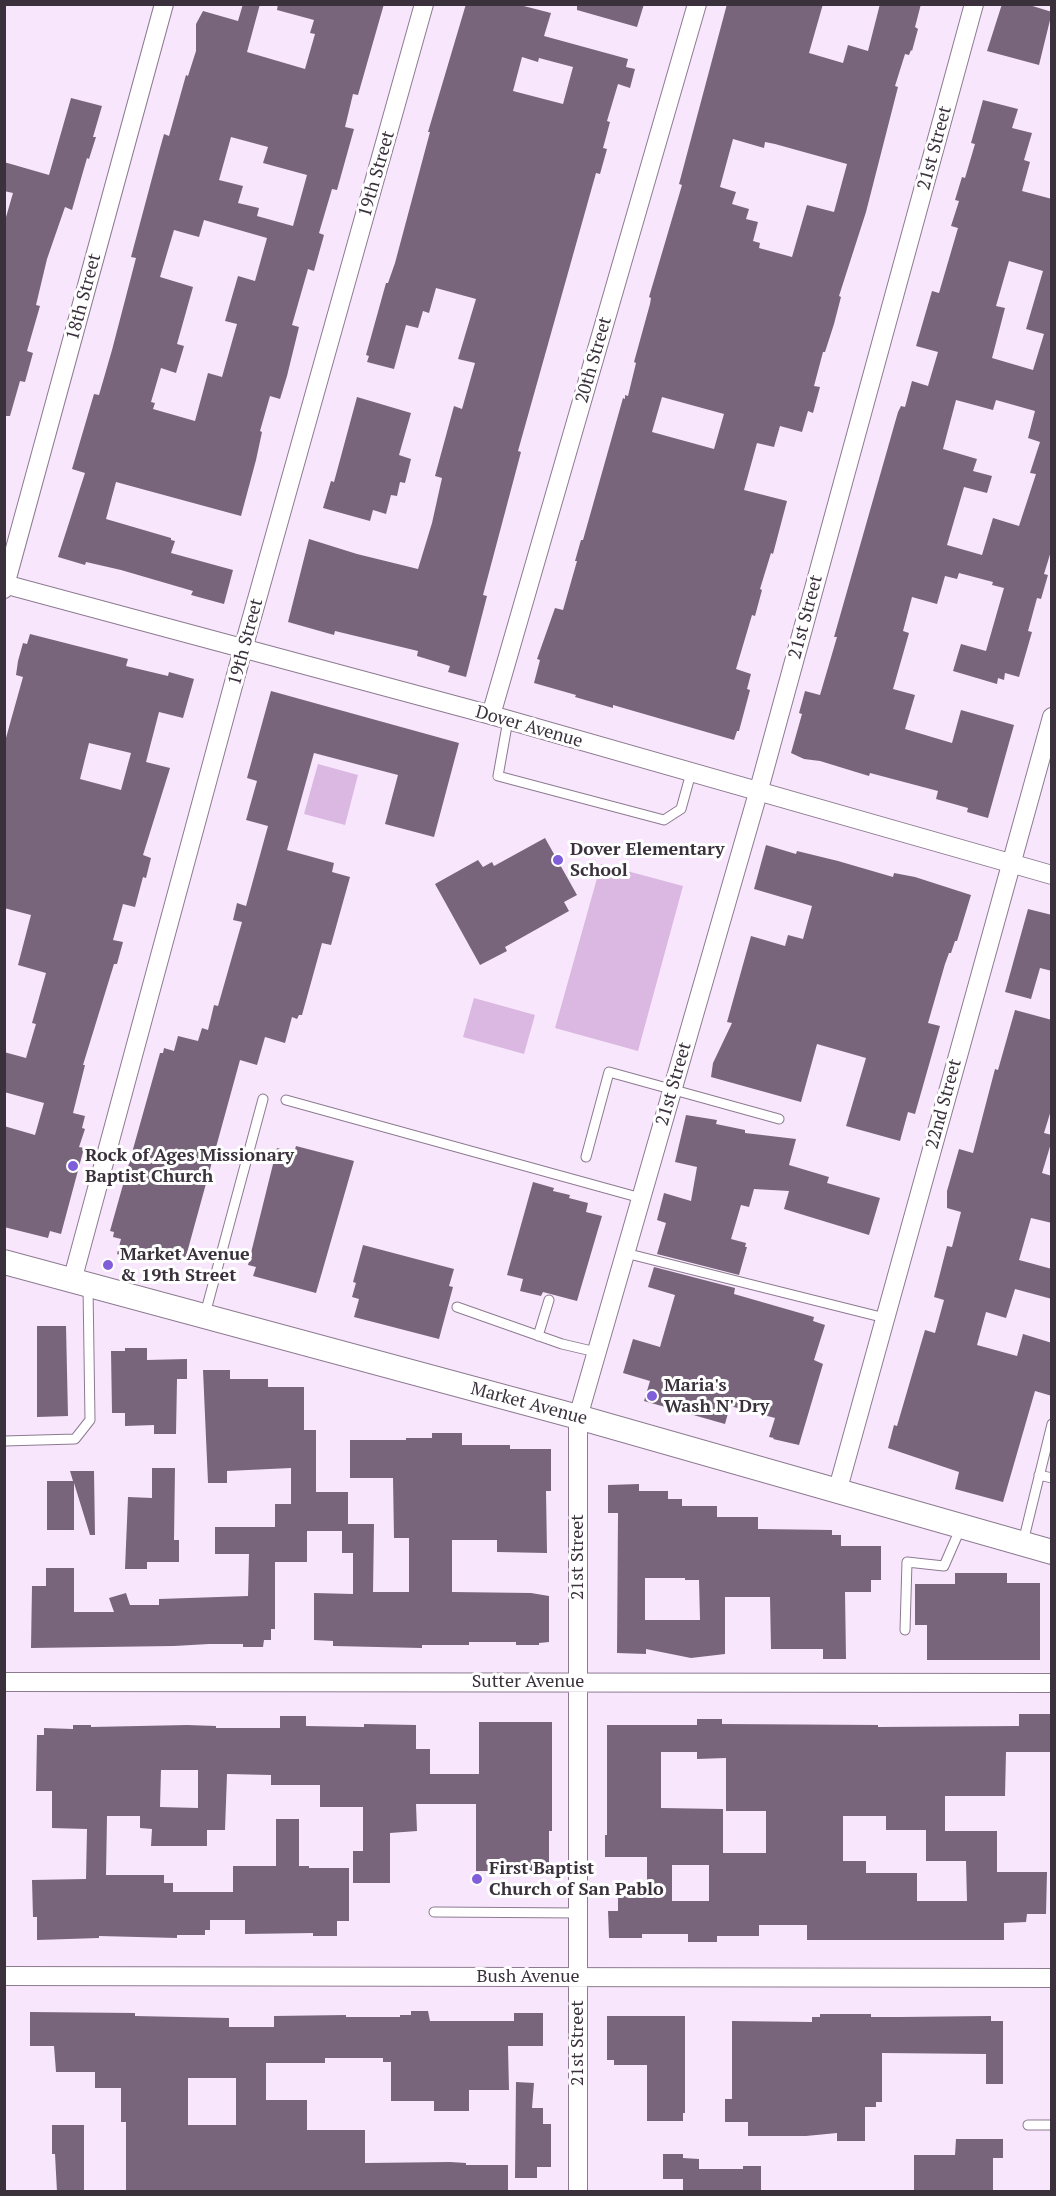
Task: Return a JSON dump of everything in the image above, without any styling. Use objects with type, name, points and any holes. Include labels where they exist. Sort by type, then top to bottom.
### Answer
[{"type":"street","name":"18th Street","points":[[5,586],[164,4]]},
{"type":"street","name":"19th Street","points":[[80,1283],[243,649],[424,4]]},
{"type":"street","name":"20th Street","points":[[499,718],[697,4]]},
{"type":"street","name":"21st Street","points":[[578,2192],[578,1417],[758,793],[974,4]]},
{"type":"street","name":"Dover Avenue","points":[[5,586],[499,718],[1052,876]]},
{"type":"street","name":"22nd Street","points":[[837,1492],[1052,717]]},
{"type":"street","name":"Market Avenue","points":[[4,1262],[578,1417],[1052,1552]]},
{"type":"street","name":"Sutter Avenue","points":[[4,1682],[1052,1683]]},
{"type":"street","name":"Bush Avenue","points":[[4,1976],[1052,1978]]},
{"type":"lane","points":[[499,718],[498,776],[664,820],[681,809],[691,773]]},
{"type":"lane","points":[[586,1157],[609,1072],[779,1119]]},
{"type":"lane","points":[[204,1317],[263,1099]]},
{"type":"lane","points":[[286,1100],[641,1198]]},
{"type":"lane","points":[[625,1253],[885,1318]]},
{"type":"lane","points":[[4,1441],[75,1439],[90,1420],[80,1283]]},
{"type":"lane","points":[[538,1336],[549,1300]]},
{"type":"lane","points":[[457,1307],[538,1336],[596,1352]]},
{"type":"lane","points":[[1022,1545],[1052,1424]]},
{"type":"lane","points":[[1039,1475],[1052,1478]]},
{"type":"lane","points":[[905,1630],[907,1562],[944,1566],[961,1527]]},
{"type":"lane","points":[[434,1912],[578,1913]]},
{"type":"lane","points":[[1028,2125],[1052,2125]]},
{"type":"shaded area","points":[[318,764],[358,775],[345,825],[304,814]]},
{"type":"shaded area","points":[[601,864],[683,886],[638,1051],[555,1028]]},
{"type":"shaded area","points":[[474,998],[535,1015],[524,1054],[463,1037]]},
{"type":"building","points":[[243,4],[260,4],[247,52],[305,69],[315,34],[310,33],[314,20],[277,10],[278,4],[384,4],[358,95],[353,94],[345,127],[354,129],[337,190],[332,189],[319,233],[324,235],[314,271],[308,269],[292,325],[299,327],[287,376],[280,399],[270,396],[241,516],[116,482],[106,519],[171,538],[175,541],[171,553],[233,570],[224,604],[191,595],[193,591],[121,570],[86,562],[85,565],[58,557],[85,473],[72,469],[94,394],[99,395],[112,350],[136,258],[131,257],[164,134],[169,136],[186,75],[188,76],[196,51],[196,24],[203,11],[238,21]],"holes":[[[231,137],[268,147],[263,163],[307,175],[293,226],[257,216],[259,208],[238,203],[243,186],[219,180]],[[204,220],[267,238],[255,281],[238,276],[225,321],[237,324],[222,377],[208,373],[195,421],[153,409],[155,403],[151,402],[161,368],[176,373],[184,346],[177,344],[193,287],[160,277],[174,230],[199,237]]]},
{"type":"building","points":[[466,4],[516,4],[551,13],[544,36],[628,59],[626,67],[635,69],[630,88],[618,84],[607,121],[610,122],[603,148],[607,149],[600,174],[596,173],[518,451],[521,452],[483,595],[487,596],[466,677],[448,672],[450,666],[417,656],[418,651],[335,631],[334,635],[288,622],[309,539],[418,569],[432,523],[442,478],[435,476],[454,406],[462,409],[475,363],[458,359],[476,299],[436,288],[429,313],[423,311],[418,328],[406,325],[394,369],[367,362],[369,356],[366,355],[386,283],[388,283],[395,263],[430,132],[428,132]],"holes":[[[522,57],[538,62],[539,58],[573,67],[563,104],[513,91]]]},
{"type":"building","points":[[577,4],[644,4],[637,27],[577,10]]},
{"type":"building","points":[[727,4],[823,4],[809,53],[843,63],[848,45],[868,51],[880,4],[921,4],[912,51],[909,55],[905,54],[895,86],[898,87],[866,212],[839,296],[841,297],[834,324],[825,352],[823,352],[814,386],[820,387],[813,413],[808,411],[802,432],[780,426],[774,447],[757,443],[744,490],[787,501],[773,554],[771,553],[760,589],[762,590],[755,616],[752,615],[736,669],[751,674],[747,689],[750,690],[739,731],[734,740],[613,705],[613,708],[534,683],[540,660],[537,659],[555,608],[563,610],[623,398],[625,399],[625,395],[628,396],[636,363],[634,362],[650,304],[651,298],[649,297],[682,185],[679,184]],"holes":[[[733,139],[764,148],[765,142],[775,144],[847,164],[834,212],[807,205],[792,257],[759,248],[760,243],[753,241],[758,222],[746,219],[749,209],[732,204],[736,192],[720,187]],[[662,397],[724,414],[714,449],[652,432]]]},
{"type":"building","points":[[1002,4],[1026,4],[1052,12],[1039,65],[987,51]]},
{"type":"building","points":[[71,98],[102,106],[93,137],[96,137],[89,159],[87,158],[72,210],[65,207],[47,259],[36,305],[40,306],[27,351],[33,353],[25,382],[20,381],[10,416],[4,416],[4,224],[13,193],[4,191],[4,162],[49,175]]},
{"type":"building","points":[[983,100],[1018,109],[1012,128],[1032,133],[1024,160],[1030,162],[1022,191],[1052,199],[1052,548],[1044,574],[1048,575],[1041,599],[1037,598],[1028,631],[1032,632],[1019,677],[1005,673],[1004,680],[998,678],[997,684],[953,671],[961,644],[986,651],[1004,588],[992,585],[993,582],[959,573],[957,579],[945,576],[937,604],[912,597],[903,631],[909,633],[893,689],[915,695],[905,729],[952,743],[961,710],[1014,725],[988,818],[967,812],[968,808],[936,799],[938,791],[870,773],[869,776],[820,761],[804,759],[791,753],[802,714],[799,713],[805,691],[820,695],[837,637],[834,637],[898,412],[901,406],[905,407],[912,381],[928,386],[938,352],[916,346],[932,291],[939,293],[958,228],[951,226],[959,201],[955,200],[962,177],[965,178],[975,144],[971,143]],"holes":[[[1009,261],[1043,271],[1026,329],[1044,334],[1033,370],[992,358],[1005,308],[996,306]],[[956,400],[993,410],[996,400],[1035,411],[1028,438],[1040,442],[1030,473],[1036,474],[1019,526],[993,518],[982,555],[947,545],[964,487],[987,493],[992,476],[973,471],[977,459],[943,449]]]},
{"type":"building","points":[[357,397],[411,413],[399,455],[411,459],[405,483],[400,482],[397,496],[391,495],[386,514],[373,510],[370,521],[323,508],[331,481],[334,482]]},
{"type":"building","points":[[30,634],[128,659],[126,666],[168,676],[169,672],[194,679],[183,718],[159,712],[146,762],[170,768],[143,855],[151,858],[146,878],[143,877],[135,907],[123,904],[113,940],[123,942],[83,1065],[85,1065],[73,1113],[85,1116],[82,1128],[85,1129],[79,1147],[84,1148],[61,1234],[50,1231],[48,1238],[4,1227],[4,1126],[35,1135],[44,1103],[4,1092],[4,1052],[26,1058],[36,1024],[32,1023],[46,973],[18,965],[31,915],[4,908],[4,745],[23,677],[16,675],[18,661],[23,643],[27,644]],"holes":[[[89,743],[131,753],[121,790],[80,779]]]},
{"type":"building","points":[[271,691],[459,743],[434,837],[385,824],[398,775],[314,753],[287,850],[334,863],[332,872],[350,877],[331,945],[322,943],[302,1015],[299,1015],[297,1019],[292,1017],[285,1043],[265,1037],[257,1065],[240,1060],[185,1260],[182,1259],[181,1263],[150,1254],[147,1262],[117,1254],[121,1239],[113,1237],[114,1232],[110,1231],[160,1053],[163,1053],[164,1048],[174,1051],[178,1036],[198,1041],[202,1028],[208,1030],[214,1005],[218,1006],[242,922],[233,920],[237,903],[246,906],[268,826],[246,820],[257,781],[247,778]]},
{"type":"building","points":[[545,838],[577,895],[564,902],[569,911],[505,947],[507,951],[480,965],[435,884],[478,860],[483,867],[492,862],[494,866]]},
{"type":"building","points":[[766,845],[796,854],[797,851],[838,861],[893,877],[894,873],[915,877],[971,895],[957,941],[945,964],[928,1023],[940,1026],[915,1114],[908,1112],[900,1141],[846,1126],[866,1058],[817,1044],[801,1102],[711,1077],[713,1063],[732,1023],[727,1022],[751,936],[785,946],[788,935],[803,939],[812,906],[754,889]]},
{"type":"building","points":[[1028,909],[1052,915],[1052,971],[1040,968],[1031,999],[1005,992]]},
{"type":"building","points":[[1015,1010],[1052,1020],[1052,1107],[1044,1133],[1052,1135],[1052,1140],[1042,1173],[1052,1176],[1052,1223],[1031,1218],[1019,1260],[1052,1269],[1052,1299],[1015,1289],[1006,1318],[986,1312],[977,1345],[1017,1356],[1023,1334],[1052,1343],[1052,1396],[1035,1391],[1003,1502],[955,1489],[959,1472],[888,1448],[894,1425],[897,1426],[925,1330],[935,1333],[944,1300],[934,1297],[947,1246],[952,1247],[961,1212],[947,1208],[947,1191],[959,1149],[973,1153],[995,1069],[998,1070]]},
{"type":"building","points":[[686,1115],[717,1120],[716,1124],[745,1130],[745,1133],[796,1139],[789,1165],[829,1177],[827,1183],[880,1198],[869,1235],[784,1209],[789,1191],[754,1189],[749,1207],[741,1205],[731,1239],[746,1243],[745,1247],[747,1247],[739,1275],[657,1254],[666,1223],[657,1220],[664,1193],[691,1201],[697,1167],[675,1162]]},
{"type":"building","points":[[296,1146],[354,1161],[316,1293],[253,1276],[256,1267],[248,1265],[277,1148],[294,1153]]},
{"type":"building","points":[[533,1182],[554,1188],[553,1191],[570,1195],[569,1198],[588,1203],[586,1212],[602,1216],[577,1301],[543,1292],[541,1296],[520,1291],[523,1279],[507,1275]]},
{"type":"building","points":[[363,1245],[454,1269],[449,1286],[453,1287],[439,1339],[354,1317],[359,1299],[352,1297],[356,1283],[353,1282]]},
{"type":"building","points":[[654,1267],[735,1288],[734,1294],[814,1317],[813,1321],[825,1325],[814,1360],[823,1364],[799,1445],[769,1437],[775,1418],[730,1406],[725,1424],[644,1401],[650,1381],[623,1373],[633,1339],[660,1347],[675,1295],[648,1287]]},
{"type":"building","points":[[37,1326],[66,1326],[68,1416],[37,1417]]},
{"type":"building","points":[[125,1348],[147,1348],[147,1360],[187,1359],[187,1379],[177,1379],[176,1434],[154,1434],[154,1425],[125,1426],[125,1413],[112,1413],[111,1351],[125,1351]]},
{"type":"building","points":[[203,1370],[230,1370],[230,1379],[268,1379],[268,1387],[304,1387],[304,1430],[316,1430],[316,1492],[348,1492],[348,1524],[374,1524],[373,1592],[409,1592],[409,1538],[394,1538],[393,1478],[350,1478],[350,1440],[406,1440],[406,1438],[432,1438],[432,1433],[462,1433],[462,1445],[510,1445],[510,1449],[551,1449],[551,1491],[546,1491],[547,1553],[497,1552],[497,1540],[452,1540],[452,1592],[531,1593],[549,1596],[549,1642],[539,1643],[539,1645],[516,1645],[516,1642],[469,1642],[469,1645],[422,1645],[422,1648],[333,1646],[333,1641],[314,1640],[314,1593],[353,1594],[353,1553],[342,1553],[342,1531],[307,1531],[307,1562],[275,1562],[275,1629],[271,1629],[271,1640],[264,1640],[263,1647],[243,1647],[243,1644],[209,1644],[31,1648],[32,1586],[46,1586],[46,1568],[74,1568],[74,1612],[114,1612],[109,1598],[126,1593],[130,1605],[159,1605],[159,1599],[248,1596],[249,1554],[215,1554],[215,1527],[275,1527],[275,1504],[291,1504],[291,1468],[227,1471],[227,1483],[208,1483]]},
{"type":"building","points":[[152,1468],[175,1468],[174,1540],[179,1540],[179,1562],[147,1562],[147,1569],[125,1569],[128,1497],[152,1498]]},
{"type":"building","points":[[70,1471],[94,1471],[95,1535],[90,1535],[74,1483],[74,1530],[47,1530],[47,1481],[73,1481]]},
{"type":"building","points":[[639,1484],[639,1491],[668,1491],[668,1499],[682,1499],[682,1506],[717,1506],[717,1517],[758,1517],[758,1529],[832,1530],[832,1535],[841,1535],[841,1546],[881,1546],[881,1580],[871,1580],[871,1592],[845,1592],[846,1659],[823,1659],[823,1649],[771,1649],[770,1597],[725,1597],[725,1654],[691,1658],[646,1649],[646,1654],[617,1653],[618,1513],[608,1513],[608,1485]],"holes":[[[645,1578],[685,1578],[685,1580],[699,1580],[700,1620],[645,1620]]]},
{"type":"building","points":[[955,1573],[1007,1573],[1007,1583],[1040,1583],[1040,1660],[927,1660],[927,1625],[915,1625],[915,1584],[955,1584]]},
{"type":"building","points":[[1019,1714],[1052,1714],[1052,1752],[1006,1752],[1005,1796],[945,1796],[945,1831],[997,1831],[997,1872],[1047,1872],[1046,1914],[1027,1914],[1026,1922],[1004,1923],[1004,1940],[807,1940],[807,1925],[759,1925],[759,1936],[717,1936],[717,1942],[688,1942],[688,1934],[642,1934],[642,1938],[609,1938],[608,1911],[618,1911],[618,1896],[647,1896],[647,1857],[605,1857],[607,1725],[697,1725],[697,1719],[722,1719],[722,1724],[878,1725],[878,1727],[1019,1726]],"holes":[[[661,1752],[697,1752],[697,1759],[726,1758],[726,1811],[766,1811],[766,1853],[723,1853],[723,1809],[661,1808]],[[843,1816],[886,1816],[886,1830],[926,1830],[926,1861],[966,1861],[967,1901],[917,1901],[917,1873],[866,1873],[866,1861],[843,1861]],[[672,1865],[709,1865],[709,1901],[672,1901]]]},
{"type":"building","points":[[280,1716],[306,1716],[306,1726],[416,1725],[416,1749],[430,1749],[430,1774],[479,1774],[479,1722],[552,1722],[552,1831],[549,1831],[549,1871],[476,1871],[476,1804],[416,1804],[417,1831],[390,1833],[390,1883],[353,1883],[353,1851],[363,1851],[363,1807],[320,1807],[320,1785],[271,1785],[271,1775],[227,1774],[225,1830],[207,1830],[207,1846],[151,1846],[152,1829],[140,1828],[140,1816],[107,1816],[106,1875],[164,1875],[164,1883],[173,1883],[173,1892],[233,1892],[233,1866],[276,1866],[276,1819],[299,1819],[299,1866],[349,1868],[349,1921],[337,1921],[337,1936],[313,1936],[313,1933],[245,1934],[245,1920],[210,1920],[210,1930],[205,1930],[205,1935],[177,1935],[177,1938],[99,1936],[99,1938],[37,1940],[37,1917],[33,1917],[32,1880],[86,1879],[87,1829],[52,1828],[52,1791],[36,1791],[37,1735],[44,1735],[44,1728],[73,1729],[73,1725],[91,1725],[91,1727],[187,1725],[216,1726],[216,1728],[280,1728]],"holes":[[[161,1770],[198,1770],[198,1808],[160,1807]]]},
{"type":"building","points":[[411,2011],[428,2011],[430,2021],[514,2021],[514,2013],[543,2013],[543,2046],[508,2046],[509,2090],[469,2090],[469,2111],[434,2111],[434,2101],[391,2101],[391,2062],[383,2062],[383,2058],[325,2058],[325,2063],[266,2063],[266,2100],[307,2100],[307,2130],[365,2130],[365,2163],[450,2162],[466,2163],[466,2165],[508,2165],[508,2192],[126,2192],[126,2122],[121,2122],[121,2088],[95,2088],[95,2072],[56,2072],[54,2046],[30,2046],[30,2012],[135,2013],[135,2016],[229,2018],[229,2027],[274,2027],[274,2016],[400,2017],[400,2015],[411,2015]],"holes":[[[188,2078],[236,2078],[236,2125],[188,2125]]]},
{"type":"building","points":[[820,2014],[871,2014],[871,2017],[991,2016],[991,2021],[1003,2021],[1003,2084],[986,2084],[986,2054],[882,2053],[882,2102],[876,2102],[876,2107],[865,2107],[865,2141],[837,2141],[837,2133],[806,2136],[748,2136],[748,2122],[725,2122],[725,2099],[732,2099],[732,2021],[812,2022],[812,2017],[820,2017]]},
{"type":"building","points":[[607,2016],[685,2016],[685,2113],[683,2113],[683,2121],[647,2121],[647,2065],[614,2065],[614,2060],[607,2060]]},
{"type":"building","points":[[516,2082],[534,2083],[532,2108],[543,2108],[543,2124],[551,2124],[551,2167],[537,2167],[537,2178],[515,2178]]},
{"type":"building","points":[[52,2125],[84,2125],[84,2192],[57,2192],[55,2154],[52,2154]]},
{"type":"building","points":[[956,2139],[1003,2139],[1003,2158],[993,2158],[993,2192],[914,2192],[914,2155],[955,2155]]},
{"type":"building","points":[[663,2154],[683,2154],[683,2158],[699,2159],[699,2169],[743,2169],[743,2166],[761,2166],[761,2192],[683,2192],[683,2179],[663,2179]]},
{"type":"place","name":"Dover Elementary School","points":[[558,860]]},
{"type":"place","name":"Rock of Ages Missionary Baptist Church","points":[[73,1166]]},
{"type":"place","name":"Market Avenue & 19th Street","points":[[108,1265]]},
{"type":"place","name":"Maria's Wash N' Dry","points":[[652,1396]]},
{"type":"place","name":"First Baptist Church of San Pablo","points":[[477,1879]]}]
